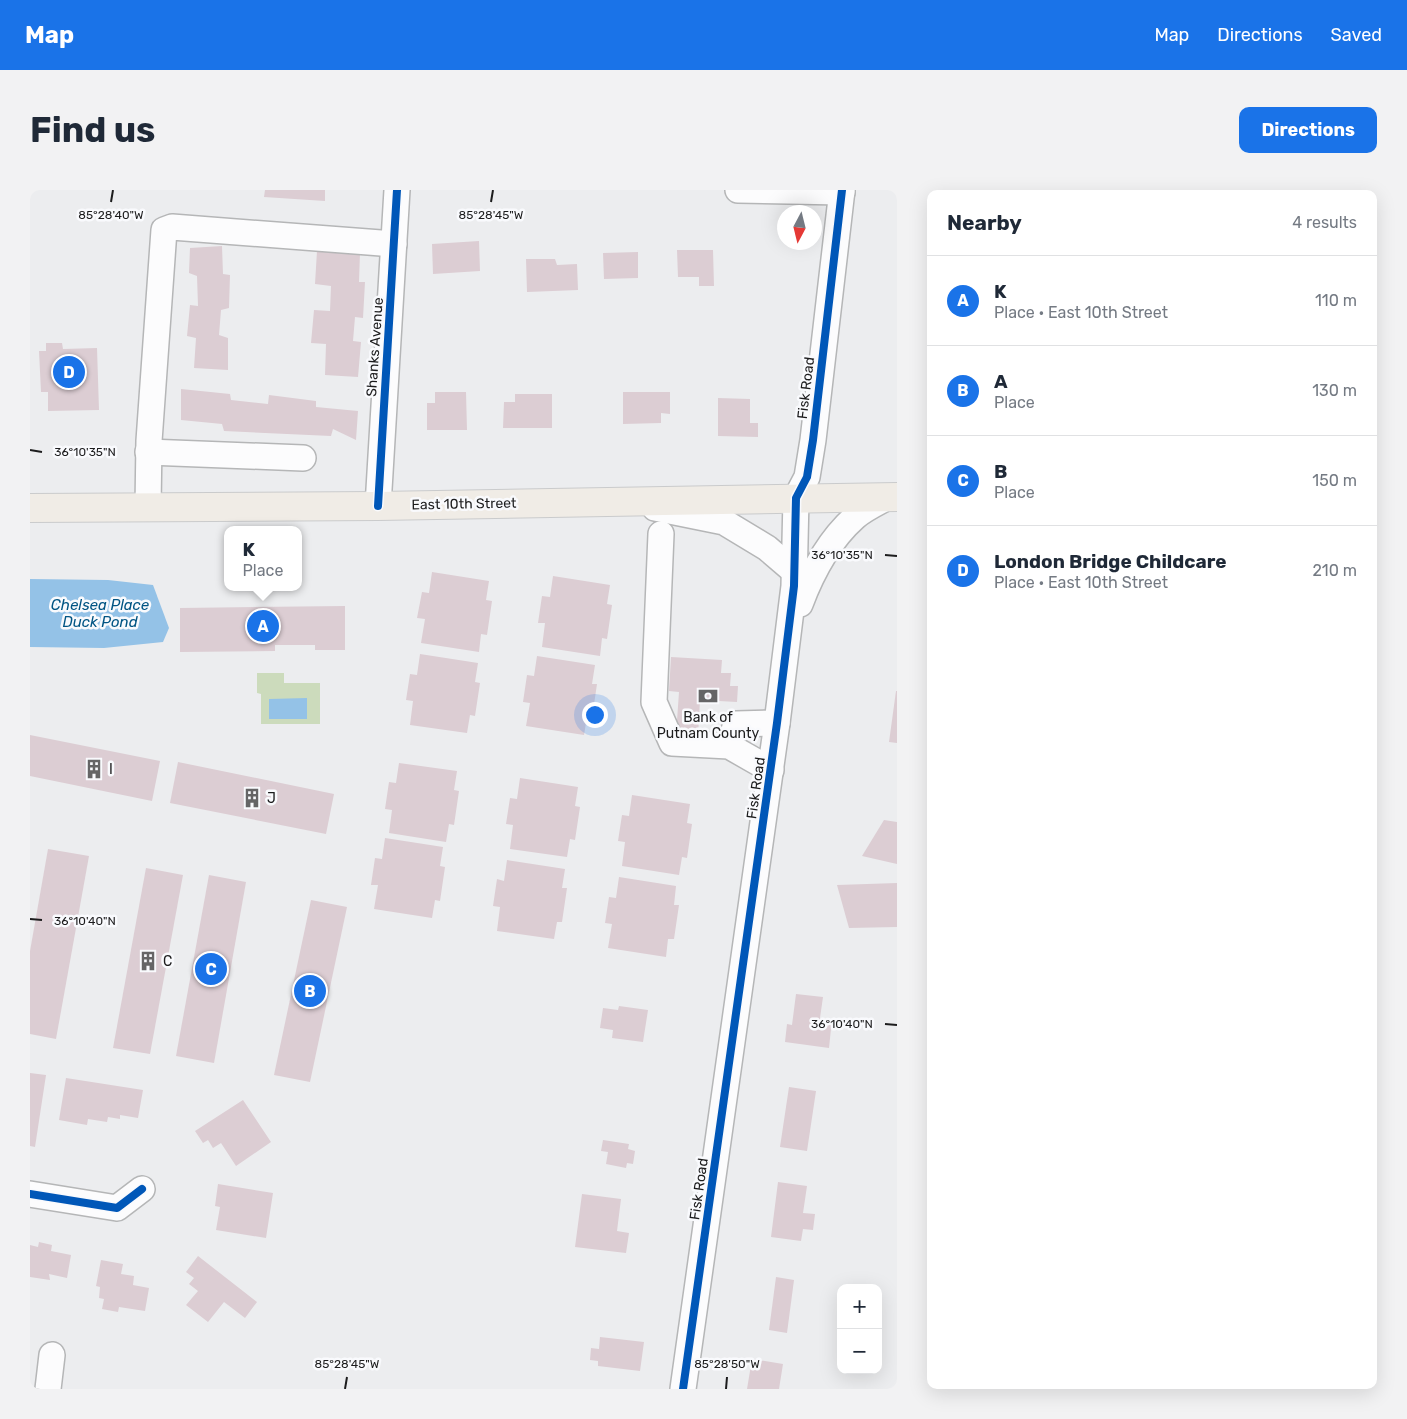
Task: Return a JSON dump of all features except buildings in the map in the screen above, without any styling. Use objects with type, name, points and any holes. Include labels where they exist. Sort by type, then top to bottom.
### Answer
[{"type":"main road","name":"East 10th Street","points":[[30,508],[378,506],[892,497]]},
{"type":"street","name":"Shanks Avenue","points":[[378,506],[397,190]]},
{"type":"street","points":[[738,190],[842,191]]},
{"type":"street","name":"Fisk Road","points":[[683,1389],[771,770],[795,572],[796,498],[807,477],[813,440],[842,191]]},
{"type":"street","points":[[148,508],[148,452],[164,230],[172,228],[394,244]]},
{"type":"street","points":[[148,452],[303,458]]},
{"type":"street","points":[[788,635],[812,574],[825,552],[856,517],[892,497]]},
{"type":"street","points":[[623,502],[724,522],[767,548],[795,572]]},
{"type":"street","points":[[661,534],[654,702],[672,743],[730,746],[771,770]]},
{"type":"street","points":[[730,746],[736,724],[777,723]]},
{"type":"street","points":[[30,1194],[117,1208],[142,1189]]},
{"type":"street","points":[[48,1389],[52,1356]]},
{"type":"green space","points":[[257,673],[284,673],[284,683],[320,683],[320,724],[261,724],[261,694],[257,693]]},
{"type":"water","name":"Chelsea Place Duck Pond","points":[[30,579],[108,580],[153,585],[169,628],[163,642],[104,648],[30,647]]},
{"type":"water","points":[[307,698],[307,719],[269,719],[269,699]]},
{"type":"cycle path","points":[[378,506],[397,190]]},
{"type":"cycle path","points":[[683,1389],[777,723],[794,586],[796,498],[807,477],[813,440],[842,190]]},
{"type":"cycle path","points":[[30,1194],[117,1208],[142,1189]]},
{"type":"place","name":"London Bridge Childcare","points":[[69,372]]},
{"type":"place","name":"K","points":[[263,626]]},
{"type":"place","name":"Bank of Putnam County","points":[[708,696]]},
{"type":"place","name":"I","points":[[94,769]]},
{"type":"place","name":"J","points":[[252,798]]},
{"type":"place","name":"C","points":[[148,961]]},
{"type":"place","name":"B","points":[[211,969]]},
{"type":"place","name":"A","points":[[310,991]]}]
